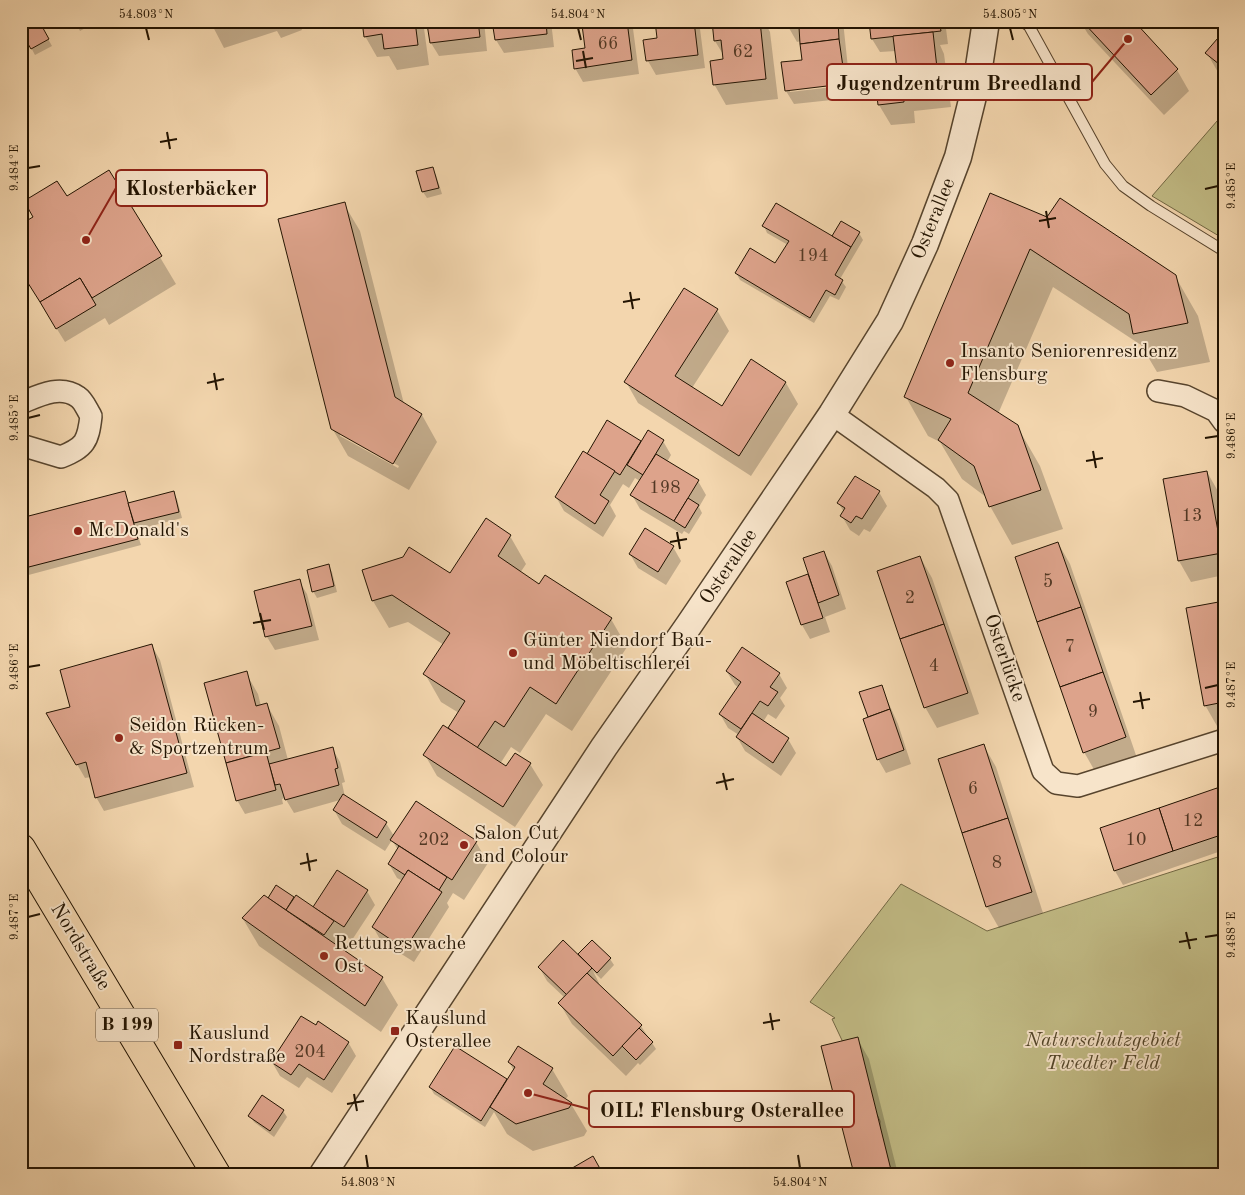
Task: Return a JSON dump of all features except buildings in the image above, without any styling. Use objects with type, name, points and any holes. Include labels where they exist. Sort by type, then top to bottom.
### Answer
[{"type":"main road","name":"Nordstraße","points":[[21,848],[216,1174]]},
{"type":"street","name":"Osterallee","points":[[323,1174],[599,755],[832,414],[890,321],[925,244],[958,157],[977,80],[986,21]]},
{"type":"street","points":[[21,403],[40,395],[62,390],[77,396],[91,416],[89,435],[78,449],[62,457],[21,445]]},
{"type":"street","points":[[1158,391],[1185,396],[1216,411],[1224,422]]},
{"type":"street","name":"Osterlücke","points":[[832,414],[936,488],[948,500],[1043,771],[1056,783],[1078,786],[1224,740]]},
{"type":"lane","points":[[1022,21],[1029,26],[1105,164],[1123,186],[1151,206],[1224,251]]},
{"type":"green space","points":[[1224,113],[1224,239],[1152,196]]},
{"type":"green space","name":"Naturschutzgebiet Twedter Feld","points":[[1224,855],[1224,1174],[884,1174],[879,1158],[880,1121],[832,1019],[835,1018],[810,1002],[901,884],[987,931]]},
{"type":"place","name":"Jugendzentrum Breedland","points":[[1128,39]]},
{"type":"place","name":"Klosterbäcker","points":[[86,240]]},
{"type":"place","name":"Insanto Seniorenresidenz Flensburg","points":[[950,363]]},
{"type":"place","name":"McDonald's","points":[[78,531]]},
{"type":"place","name":"Günter Niendorf Bau- und Möbeltischlerei","points":[[513,653]]},
{"type":"place","name":"Seidon Rücken- & Sportzentrum","points":[[119,738]]},
{"type":"place","name":"Salon Cut and Colour","points":[[464,845]]},
{"type":"place","name":"Rettungswache Ost","points":[[324,956]]},
{"type":"place","name":"Kauslund Osterallee","points":[[395,1031]]},
{"type":"place","name":"Kauslund Nordstraße","points":[[178,1045]]},
{"type":"place","name":"OIL! Flensburg Osterallee","points":[[528,1093]]}]
